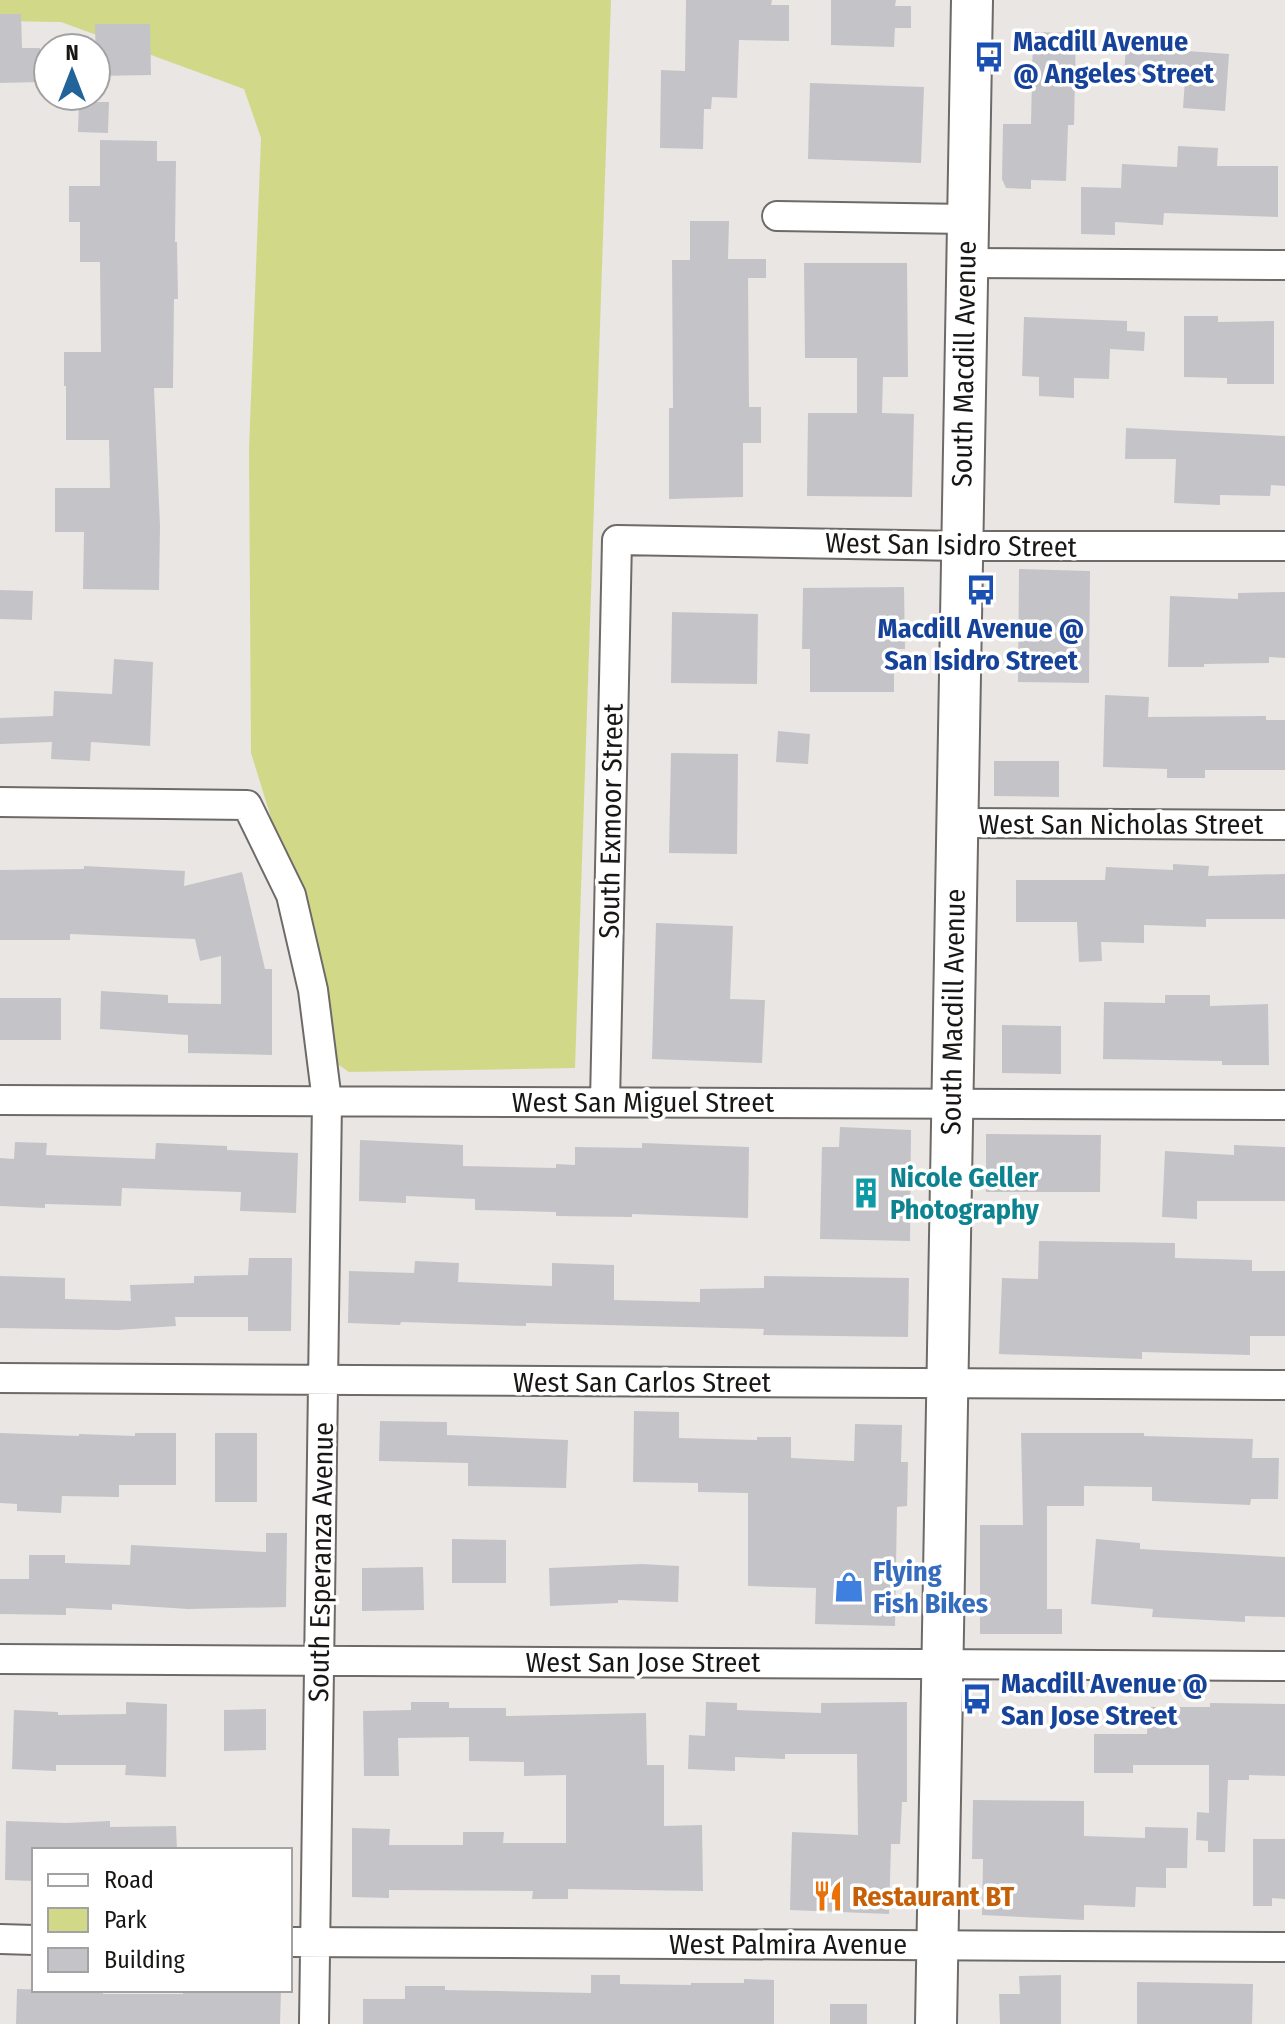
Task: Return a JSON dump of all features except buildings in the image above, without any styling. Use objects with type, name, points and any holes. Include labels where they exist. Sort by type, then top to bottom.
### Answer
[{"type":"street","name":"South Macdill Avenue","points":[[936,2024],[940,1664],[972,0]]},
{"type":"street","points":[[777,216],[966,219]]},
{"type":"street","points":[[966,263],[1285,265]]},
{"type":"street","name":"West San Isidro Street","points":[[617,540],[962,546],[1285,546]]},
{"type":"street","name":"South Exmoor Street","points":[[605,1102],[617,540]]},
{"type":"street","name":"South Esperanza Avenue","points":[[0,802],[247,805],[291,895],[313,990],[327,1101],[319,1661],[302,1942],[314,2024]]},
{"type":"street","name":"West San Nicholas Street","points":[[957,823],[1285,825]]},
{"type":"street","name":"West San Miguel Street","points":[[0,1100],[1285,1105]]},
{"type":"street","name":"West San Carlos Street","points":[[0,1378],[1285,1385]]},
{"type":"street","name":"West San Jose Street","points":[[0,1659],[1285,1666]]},
{"type":"street","points":[[0,1939],[32,1940]]},
{"type":"street","name":"West Palmira Avenue","points":[[302,1942],[1285,1947]]},
{"type":"green space","points":[[0,0],[611,0],[575,1068],[349,1072],[321,1053],[278,840],[251,753],[249,449],[261,138],[244,89],[112,41],[112,32],[88,32],[61,22],[0,21]]},
{"type":"place","name":"Macdill Avenue @ Angeles Street","points":[[989,57]]},
{"type":"place","name":"Macdill Avenue @ San Isidro Street","points":[[981,590]]},
{"type":"place","name":"Nicole Geller Photography","points":[[866,1193]]},
{"type":"place","name":"Flying Fish Bikes","points":[[849,1587]]},
{"type":"place","name":"Macdill Avenue @ San Jose Street","points":[[977,1699]]},
{"type":"place","name":"Restaurant BT","points":[[828,1896]]}]
